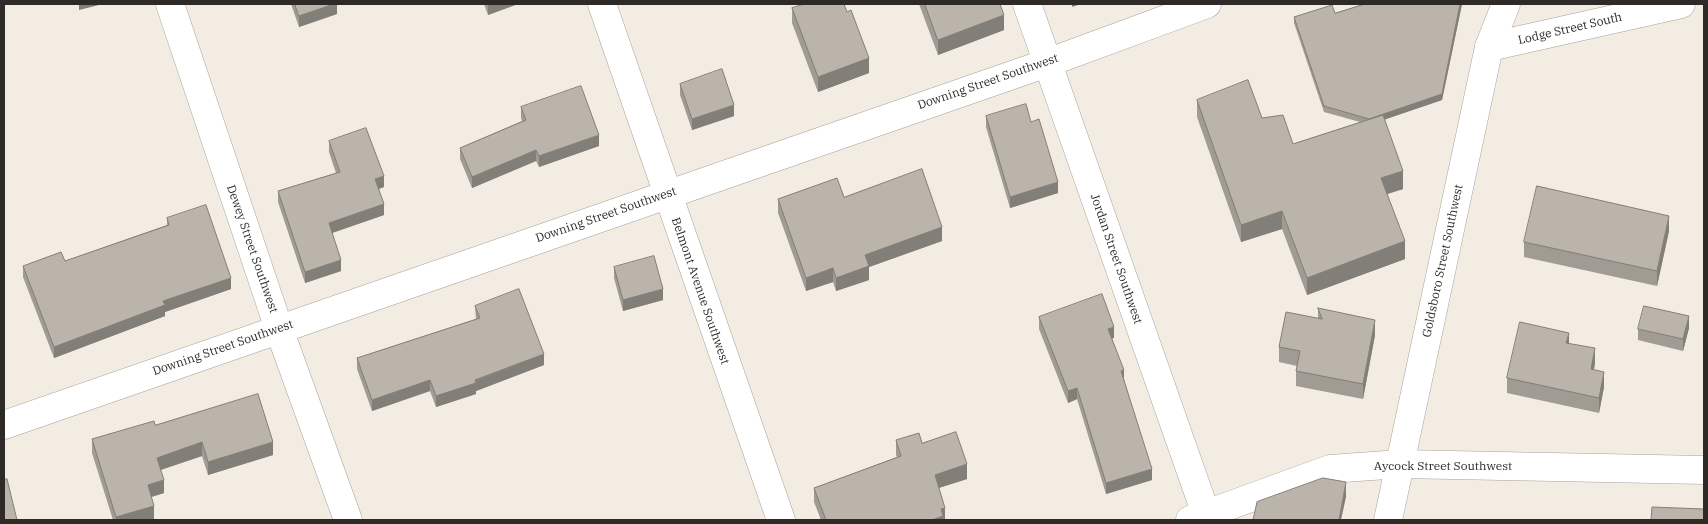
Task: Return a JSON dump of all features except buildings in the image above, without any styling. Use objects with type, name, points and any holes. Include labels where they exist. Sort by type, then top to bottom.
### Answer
[{"type":"street","name":"Dewey Street Southwest","points":[[170,4],[279,329],[348,520]]},
{"type":"street","name":"Belmont Avenue Southwest","points":[[602,4],[666,194],[781,520]]},
{"type":"street","name":"Jordan Street Southwest","points":[[1027,4],[1202,518]]},
{"type":"street","name":"Downing Street Southwest","points":[[4,425],[1046,63],[1207,4]]},
{"type":"street","name":"Goldsboro Street Southwest","points":[[1388,520],[1489,47],[1506,4]]},
{"type":"street","name":"Lodge Street South","points":[[1489,47],[1680,4]]},
{"type":"street","name":"Aycock Street Southwest","points":[[1202,518],[1330,469],[1400,464],[1704,470]]}]
